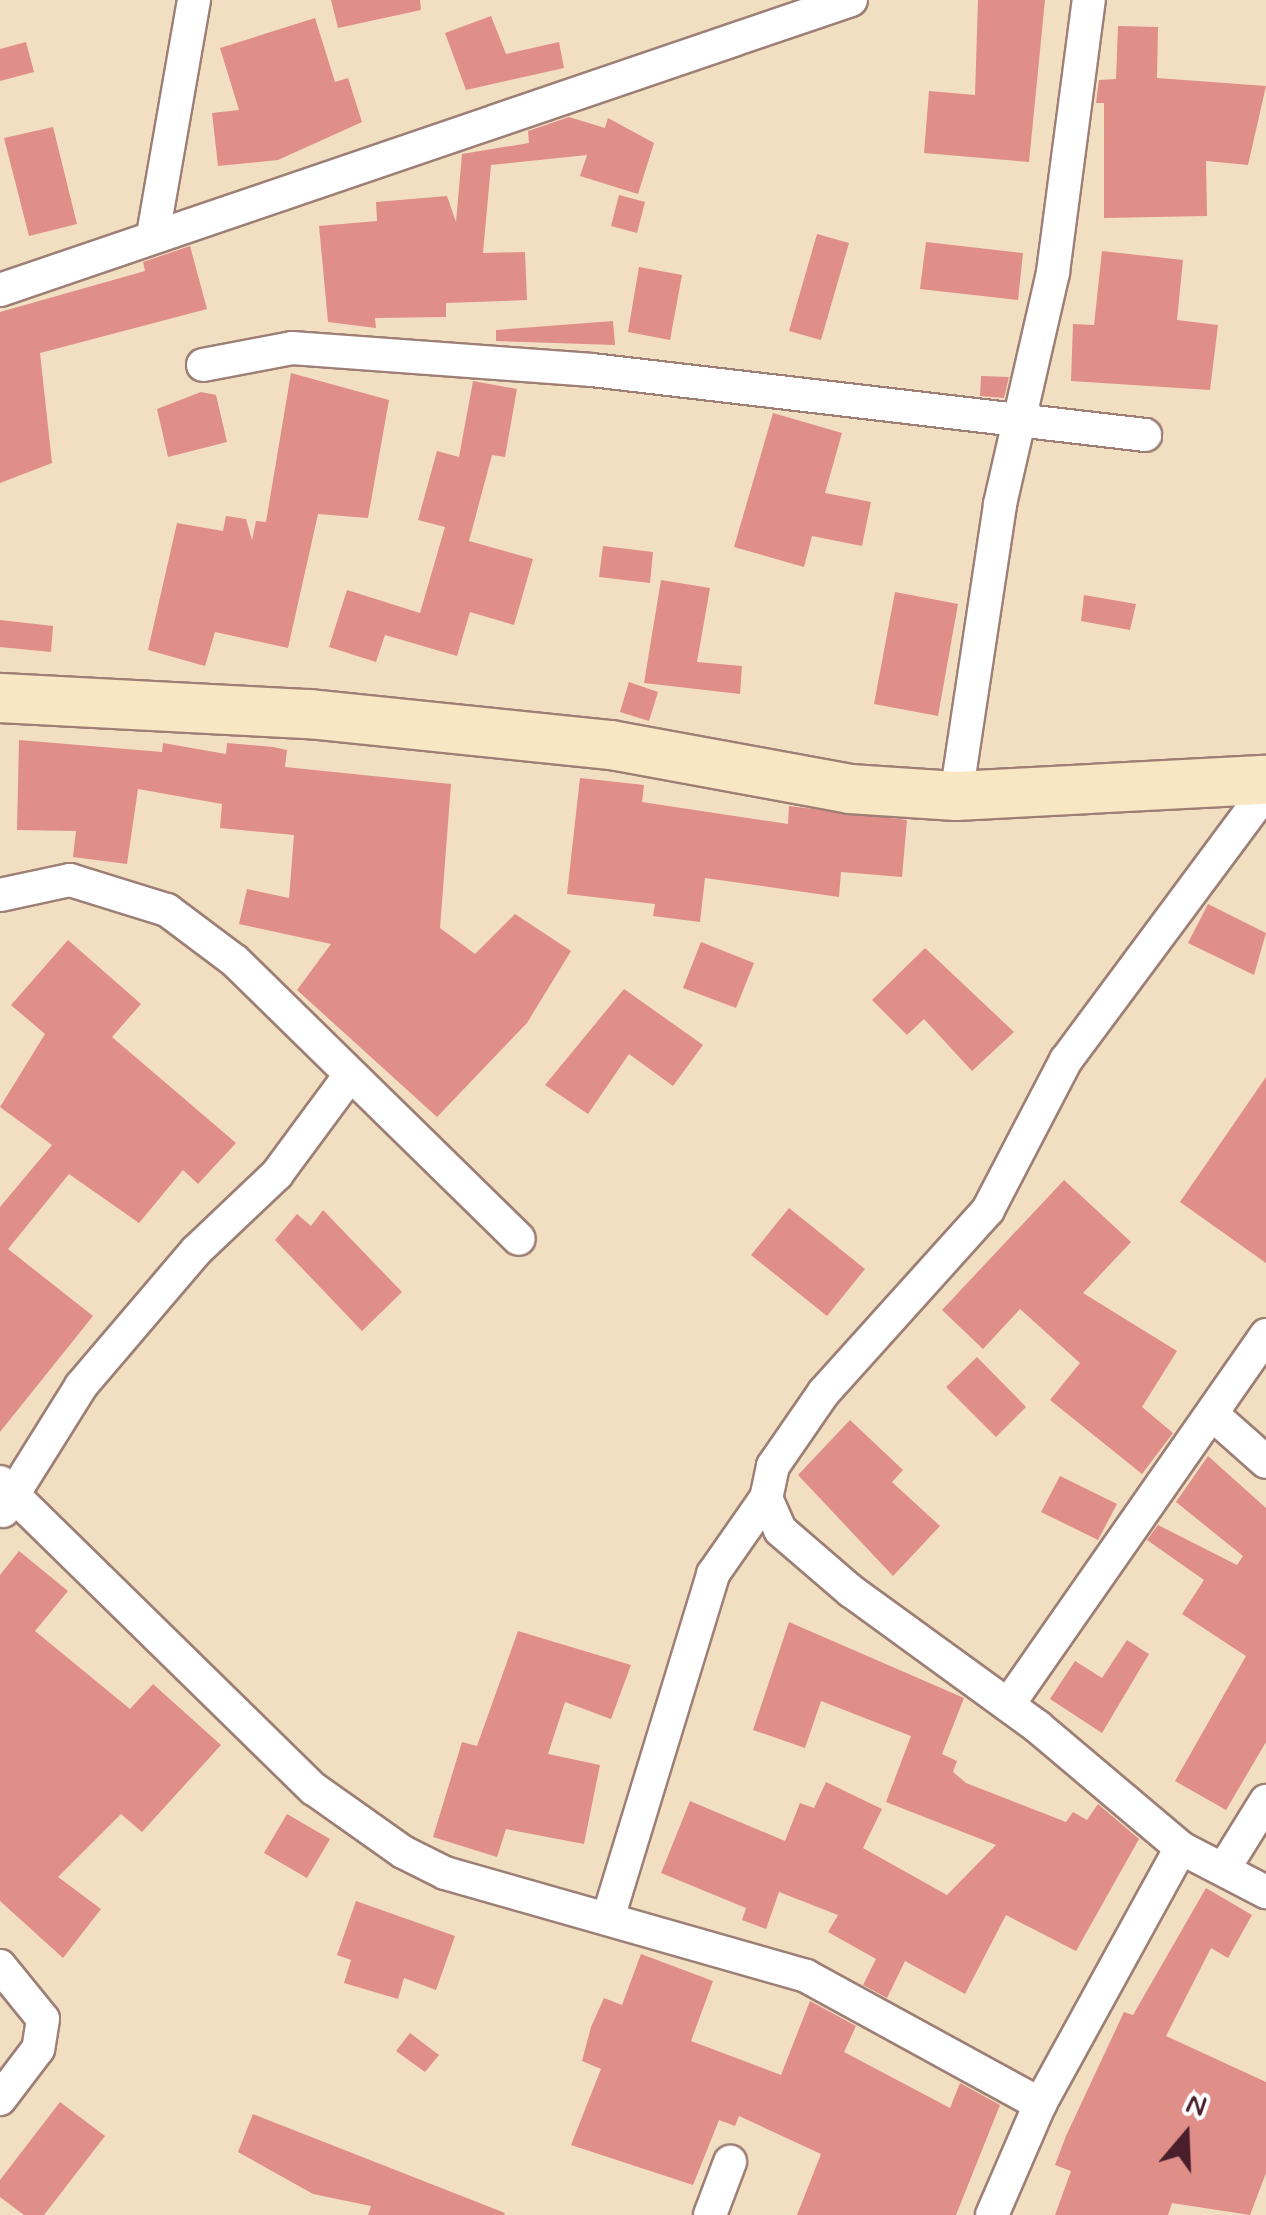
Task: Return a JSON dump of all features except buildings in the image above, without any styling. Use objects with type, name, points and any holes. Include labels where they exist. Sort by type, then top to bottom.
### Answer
[{"type":"street","points":[[153,235],[194,0]]},
{"type":"street","points":[[0,290],[851,0]]},
{"type":"street","points":[[956,796],[1015,426],[1052,272],[1089,0]]},
{"type":"street","points":[[203,365],[292,348],[592,370],[824,393],[1015,426],[1145,435]]},
{"type":"street","points":[[0,698],[573,741],[850,789],[956,796],[1266,780]]},
{"type":"street","points":[[609,1915],[713,1574],[766,1498],[773,1466],[824,1392],[988,1210],[1017,1138],[1066,1060],[1266,792]]},
{"type":"street","points":[[0,895],[70,880],[167,910],[234,961],[347,1079],[519,1239]]},
{"type":"street","points":[[347,1079],[278,1174],[196,1251],[81,1386],[4,1498],[368,1830],[444,1873],[609,1915],[806,1976],[1040,2104]]},
{"type":"street","points":[[1008,1705],[1266,1335]]},
{"type":"street","points":[[1212,1414],[1266,1462]]},
{"type":"street","points":[[766,1498],[794,1542],[1008,1705],[1182,1848],[1226,1867],[1266,1892]]},
{"type":"street","points":[[1226,1867],[1266,1801]]},
{"type":"street","points":[[992,2215],[1040,2104],[1182,1848]]},
{"type":"street","points":[[0,1966],[43,2019],[38,2049],[0,2099]]},
{"type":"street","points":[[710,2215],[730,2162]]}]
